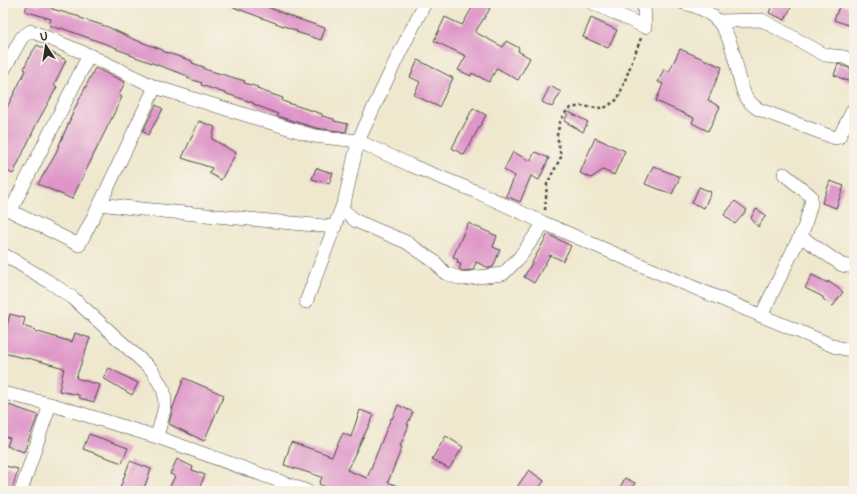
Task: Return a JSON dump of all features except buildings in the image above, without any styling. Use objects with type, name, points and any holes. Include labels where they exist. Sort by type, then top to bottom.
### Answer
[{"type":"street","points":[[306,302],[342,209],[358,141],[425,3]]},
{"type":"street","points":[[592,3],[646,26],[644,3]]},
{"type":"street","points":[[683,3],[704,10],[715,17],[718,21],[730,41],[744,95],[750,103],[758,109],[835,138],[839,137],[854,108]]},
{"type":"street","points":[[718,21],[762,20],[825,54],[844,57],[854,62]]},
{"type":"street","points":[[3,71],[22,37],[31,31],[89,55],[155,87],[314,136],[358,141],[410,165],[477,192],[544,223],[761,316],[836,347],[854,352]]},
{"type":"street","points":[[89,55],[7,209],[79,245],[155,87]]},
{"type":"street","points":[[761,316],[804,228],[811,204],[811,196],[784,174]]},
{"type":"street","points":[[100,204],[141,210],[335,227]]},
{"type":"street","points":[[342,209],[356,221],[406,242],[435,262],[445,273],[462,279],[503,274],[519,258],[544,223]]},
{"type":"street","points":[[800,236],[842,265],[854,267]]},
{"type":"street","points":[[3,254],[48,281],[72,298],[152,370],[164,391],[165,406],[157,437]]},
{"type":"street","points":[[3,393],[50,404],[157,437],[308,491]]},
{"type":"street","points":[[21,491],[50,404]]},
{"type":"path","points":[[544,223],[547,184],[561,157],[557,135],[560,122],[565,113],[572,108],[581,106],[598,108],[606,107],[618,99],[646,26]]}]
